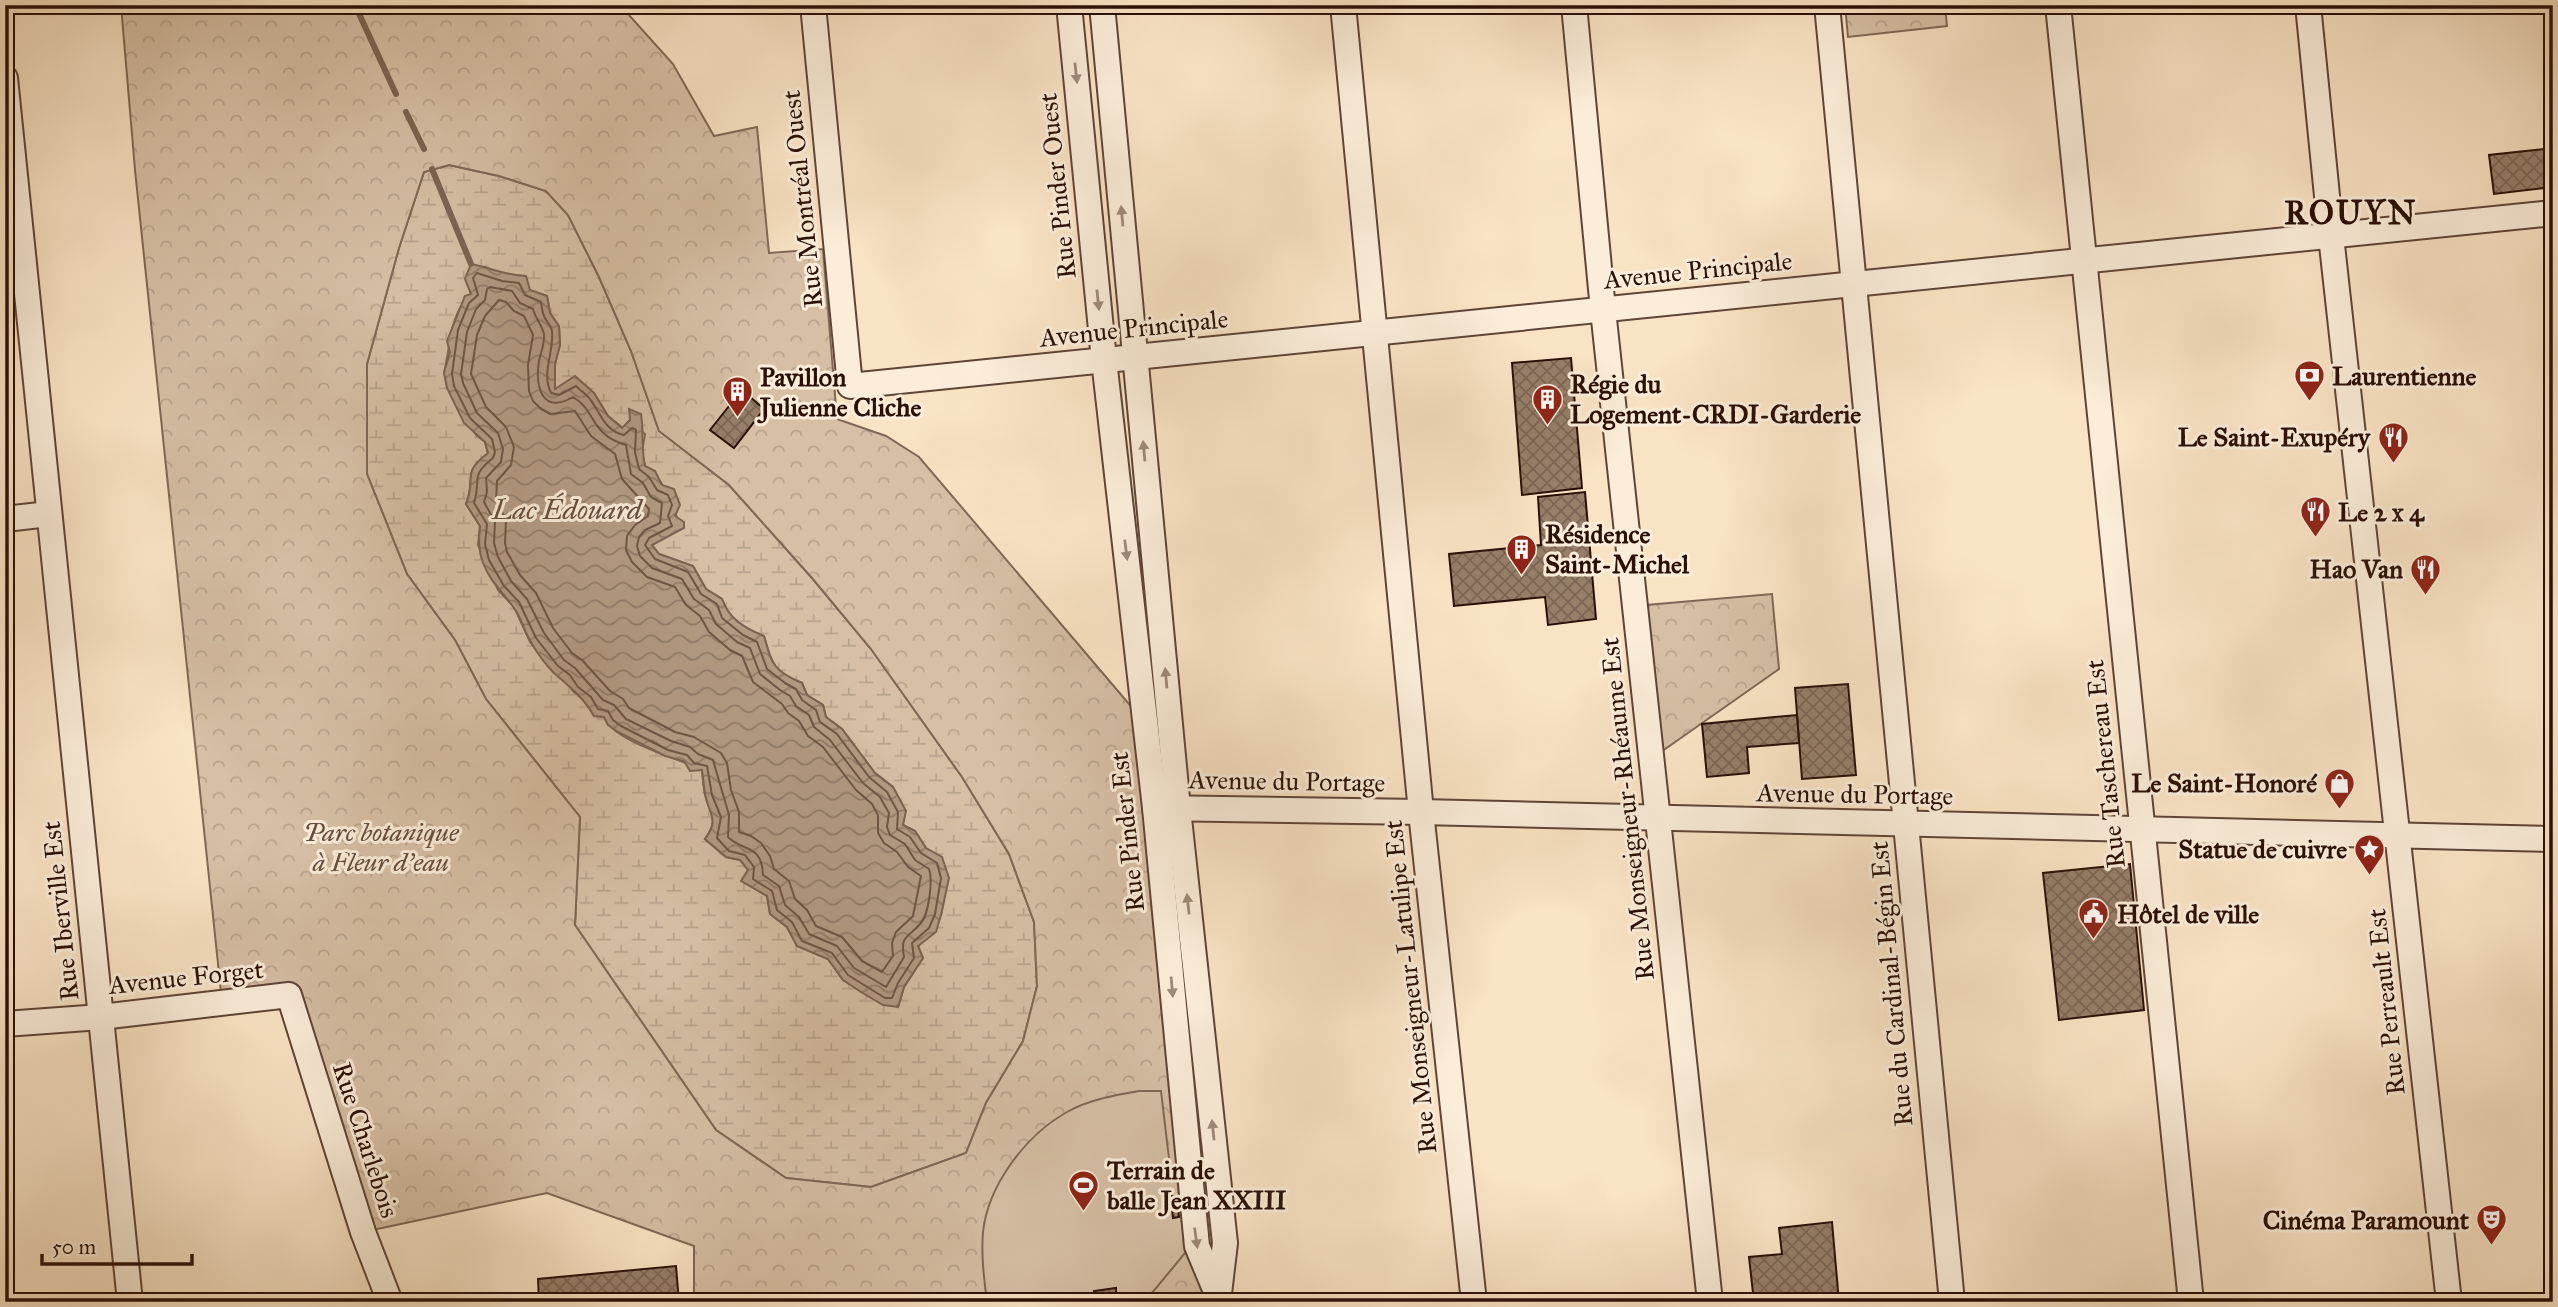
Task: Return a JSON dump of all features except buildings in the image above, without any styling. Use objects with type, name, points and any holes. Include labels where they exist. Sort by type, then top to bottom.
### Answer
[{"type":"street","name":"Rue Montréal Ouest","points":[[813,5],[850,386]]},
{"type":"street","name":"Rue Pinder Ouest","points":[[1069,5],[1104,360]]},
{"type":"street","points":[[1102,5],[1135,357]]},
{"type":"street","name":"Rue Monseigneur-Latulipe Est","points":[[1343,5],[1421,812],[1474,1302]]},
{"type":"street","name":"Rue Monseigneur-Rhéaume Est","points":[[1574,5],[1603,310],[1710,1302]]},
{"type":"street","name":"Rue du Cardinal-Bégin Est","points":[[1828,5],[1952,1302]]},
{"type":"street","name":"Rue Taschereau Est","points":[[2057,5],[2191,1302]]},
{"type":"street","name":"Rue Perreault Est","points":[[2308,5],[2331,236],[2449,1302]]},
{"type":"street","name":"Rue Iberville Est","points":[[5,78],[130,1302]]},
{"type":"street","name":"Avenue Principale","points":[[850,386],[2553,213]]},
{"type":"street","name":"Rue Pinder Est","points":[[1135,357],[1167,809]]},
{"type":"street","name":"Rue Pinder Est","points":[[1104,360],[1225,1243],[1217,1298]]},
{"type":"street","points":[[5,519],[49,514]]},
{"type":"street","name":"Avenue du Portage","points":[[1167,809],[1421,812],[2553,839]]},
{"type":"street","name":"Avenue Forget","points":[[5,1024],[101,1017],[289,995]]},
{"type":"street","name":"Rue Charlebois","points":[[289,995],[363,1232],[390,1302]]},
{"type":"green space","name":"Parc botanique à Fleur d'eau","points":[[121,5],[620,5],[673,64],[714,136],[757,127],[769,253],[823,249],[837,419],[886,436],[919,457],[1146,724],[1197,1246],[1218,1302],[694,1302],[694,1246],[547,1193],[363,1232],[289,995],[222,1002],[135,170]],"holes":[[[449,165],[499,176],[546,191],[568,215],[631,351],[659,431],[729,485],[871,649],[962,777],[1009,854],[1034,922],[1037,986],[1023,1041],[986,1103],[966,1153],[871,1187],[786,1178],[716,1130],[575,925],[580,817],[486,699],[455,640],[407,574],[367,474],[367,364],[399,248],[424,172]]]},
{"type":"green space","points":[[1845,5],[1945,5],[1947,26],[1848,37]]},
{"type":"green space","points":[[449,165],[499,176],[546,191],[568,215],[631,351],[659,431],[729,485],[871,649],[962,777],[1009,854],[1034,922],[1037,986],[1023,1041],[986,1103],[966,1153],[871,1187],[786,1178],[716,1130],[575,925],[580,817],[486,699],[455,640],[407,574],[367,474],[367,364],[399,248],[424,172]],"holes":[[[485,267],[504,275],[525,276],[529,290],[547,296],[550,313],[559,326],[560,345],[555,364],[555,390],[594,393],[608,416],[623,428],[630,420],[645,434],[642,452],[645,466],[663,486],[683,528],[651,544],[659,554],[693,566],[706,589],[722,599],[733,617],[764,636],[775,666],[785,675],[802,683],[807,695],[823,705],[826,717],[842,729],[875,773],[893,787],[903,825],[915,831],[926,848],[944,899],[941,915],[918,947],[923,958],[904,987],[898,1007],[843,980],[828,959],[797,946],[787,927],[770,914],[767,896],[742,881],[748,870],[740,860],[726,857],[705,839],[713,819],[705,795],[702,770],[633,742],[611,726],[604,717],[594,716],[586,702],[565,680],[553,672],[530,642],[514,607],[498,590],[478,545],[480,526],[466,504],[472,471],[488,454],[485,442],[476,435],[444,373],[458,311],[471,294],[469,285]]]},
{"type":"green space","points":[[1772,594],[1779,669],[1651,759],[1635,606]]},
{"type":"green space","name":"Terrain de balle Jean XXIII","points":[[1139,1091],[1161,1091],[1170,1167],[1176,1167],[1185,1253],[1152,1293],[1067,1301],[1066,1296],[987,1302],[983,1258],[986,1214],[1001,1179],[1012,1163],[1037,1134],[1067,1112],[1093,1101]]},
{"type":"water","name":"Lac Édouard","points":[[471,264],[526,276],[530,290],[547,296],[550,313],[559,326],[560,345],[555,364],[555,389],[575,376],[594,393],[608,416],[622,428],[630,420],[629,409],[641,414],[645,466],[655,471],[662,485],[674,489],[680,505],[675,516],[684,522],[684,528],[652,545],[659,554],[693,566],[706,589],[722,599],[733,617],[764,636],[775,666],[785,675],[802,683],[807,695],[823,705],[826,717],[842,729],[875,773],[893,787],[906,811],[903,825],[915,831],[926,848],[942,857],[949,878],[941,915],[936,932],[918,946],[923,958],[904,987],[898,1007],[883,1005],[861,992],[843,980],[828,959],[797,946],[787,927],[770,914],[767,896],[741,881],[748,870],[740,860],[726,857],[705,839],[713,822],[702,770],[690,771],[684,761],[665,756],[618,732],[608,725],[604,717],[594,716],[581,698],[541,658],[517,612],[490,576],[480,554],[480,526],[466,504],[474,466],[488,453],[485,442],[464,423],[447,388],[444,373],[450,352],[447,341],[465,296],[471,294],[465,279]]},
{"type":"waterway","points":[[355,5],[396,94]]},
{"type":"waterway","points":[[406,112],[424,149]]},
{"type":"waterway","points":[[432,169],[471,264]]},
{"type":"place","name":"Laurentienne","points":[[2309,403]]},
{"type":"place","name":"Pavillon Julienne Cliche","points":[[737,419]]},
{"type":"place","name":"Régie du Logement-CRDI-Garderie","points":[[1547,426]]},
{"type":"place","name":"Le Saint-Exupéry","points":[[2393,464]]},
{"type":"place","name":"Le 2 x 4","points":[[2315,539]]},
{"type":"place","name":"Résidence Saint-Michel","points":[[1522,576]]},
{"type":"place","name":"Hao Van","points":[[2426,596]]},
{"type":"place","name":"Le Saint-Honoré","points":[[2340,810]]},
{"type":"place","name":"Statue de cuivre","points":[[2370,876]]},
{"type":"place","name":"Hôtel de ville","points":[[2094,941]]},
{"type":"place","name":"Terrain de balle Jean XXIII","points":[[1084,1212]]},
{"type":"place","name":"Cinéma Paramount","points":[[2492,1247]]},
{"type":"district","name":"ROUYN","points":[[2351,213]]}]
